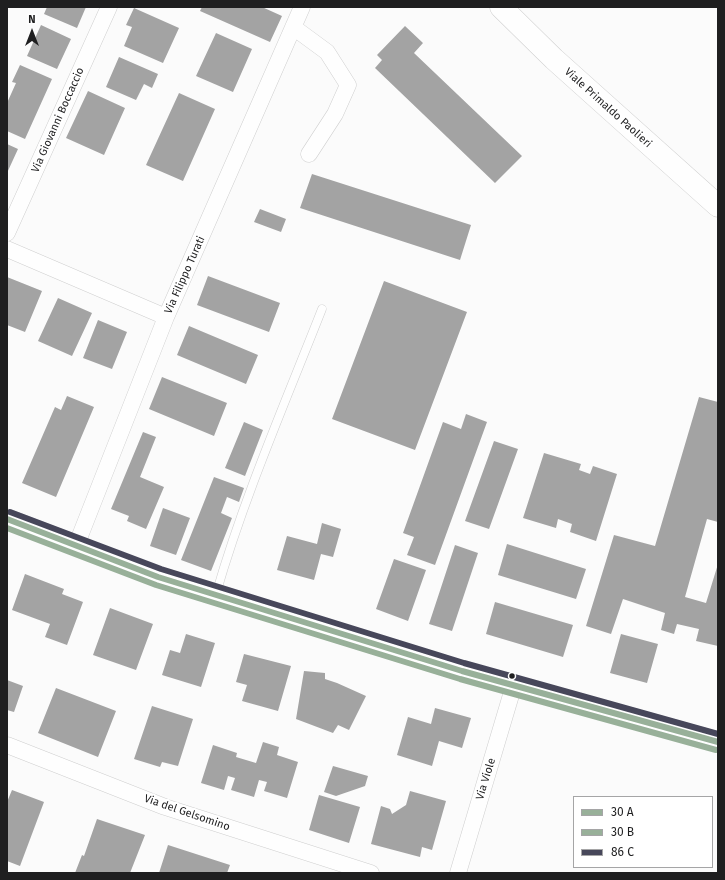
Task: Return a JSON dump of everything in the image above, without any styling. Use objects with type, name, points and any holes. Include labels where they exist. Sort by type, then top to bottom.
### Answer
[{"type":"main road","name":"Viale Primaldo Paolieri","points":[[501,7],[554,59],[718,206]]},
{"type":"street","name":"Via Giovanni Boccaccio","points":[[7,233],[108,7]]},
{"type":"street","name":"Via Filippo Turati","points":[[76,546],[166,317],[302,7]]},
{"type":"street","points":[[293,27],[327,52],[348,86],[335,114],[309,154]]},
{"type":"street","points":[[7,249],[166,317]]},
{"type":"street","points":[[7,519],[158,577],[440,664],[718,742]]},
{"type":"street","name":"Via Viole","points":[[458,873],[514,685]]},
{"type":"street","name":"Via del Gelsomino","points":[[7,744],[165,807],[371,873]]},
{"type":"lane","points":[[216,595],[228,553],[244,508],[322,309]]},
{"type":"building","points":[[47,7],[86,7],[77,28],[44,14]]},
{"type":"building","points":[[202,7],[262,7],[282,16],[270,42],[200,11]]},
{"type":"building","points":[[134,8],[179,28],[163,63],[124,46],[132,27],[126,25]]},
{"type":"building","points":[[41,25],[71,39],[57,69],[27,56]]},
{"type":"building","points":[[405,26],[423,43],[414,53],[522,156],[495,183],[375,68],[382,60],[377,55]]},
{"type":"building","points":[[216,33],[252,49],[233,92],[196,76]]},
{"type":"building","points":[[119,57],[158,74],[152,88],[144,84],[136,100],[106,87]]},
{"type":"building","points":[[20,65],[52,79],[25,139],[7,131],[7,103],[16,83],[12,82]]},
{"type":"building","points":[[88,91],[125,108],[104,155],[66,138]]},
{"type":"building","points":[[179,93],[215,109],[183,181],[146,165]]},
{"type":"building","points":[[7,144],[18,149],[7,173]]},
{"type":"building","points":[[312,174],[471,225],[460,260],[300,208]]},
{"type":"building","points":[[260,209],[286,219],[281,232],[254,222]]},
{"type":"building","points":[[208,276],[280,303],[269,332],[197,305]]},
{"type":"building","points":[[7,277],[42,291],[25,332],[7,325]]},
{"type":"building","points":[[384,281],[467,312],[415,450],[332,419]]},
{"type":"building","points":[[58,298],[92,313],[72,356],[38,341]]},
{"type":"building","points":[[98,320],[127,332],[112,369],[83,358]]},
{"type":"building","points":[[189,326],[258,355],[246,384],[177,355]]},
{"type":"building","points":[[162,377],[227,403],[214,436],[149,409]]},
{"type":"building","points":[[67,396],[94,407],[56,497],[22,483],[55,407],[61,410]]},
{"type":"building","points":[[699,397],[718,402],[718,522],[707,519],[685,597],[706,603],[718,564],[718,646],[696,641],[699,629],[677,624],[674,634],[661,630],[665,613],[623,599],[611,634],[586,626],[614,535],[655,546]]},
{"type":"building","points":[[466,414],[487,422],[435,565],[407,555],[414,537],[403,533],[443,422],[461,429]]},
{"type":"building","points":[[244,422],[263,430],[245,476],[225,468]]},
{"type":"building","points":[[143,432],[156,437],[140,477],[164,487],[146,529],[127,521],[129,516],[111,509]]},
{"type":"building","points":[[494,441],[518,449],[489,529],[465,521]]},
{"type":"building","points":[[544,453],[581,464],[579,470],[590,474],[593,466],[617,474],[596,541],[570,532],[572,524],[558,519],[556,528],[523,518]]},
{"type":"building","points":[[214,477],[244,488],[239,502],[227,497],[221,513],[232,518],[211,571],[181,560]]},
{"type":"building","points":[[163,508],[190,518],[176,555],[150,546]]},
{"type":"building","points":[[322,523],[341,529],[333,557],[321,554],[314,580],[277,570],[287,536],[317,544]]},
{"type":"building","points":[[507,544],[586,569],[576,599],[498,575]]},
{"type":"building","points":[[455,545],[478,553],[452,631],[429,624]]},
{"type":"building","points":[[394,559],[426,570],[408,621],[376,609]]},
{"type":"building","points":[[25,574],[64,589],[62,594],[83,602],[67,645],[45,637],[50,624],[12,610]]},
{"type":"building","points":[[495,602],[573,625],[563,657],[486,634]]},
{"type":"building","points":[[110,608],[153,624],[136,670],[93,655]]},
{"type":"building","points":[[186,634],[215,643],[201,687],[162,675],[170,650],[180,653]]},
{"type":"building","points":[[621,634],[658,644],[647,683],[610,673]]},
{"type":"building","points":[[244,654],[291,666],[278,711],[242,701],[247,685],[236,682]]},
{"type":"building","points":[[304,671],[325,673],[325,679],[366,696],[349,730],[338,725],[333,733],[296,719]]},
{"type":"building","points":[[7,680],[23,686],[14,712],[7,710]]},
{"type":"building","points":[[56,688],[116,711],[98,757],[38,733]]},
{"type":"building","points":[[152,706],[193,719],[178,766],[162,762],[160,767],[134,759]]},
{"type":"building","points":[[435,708],[471,718],[462,748],[439,741],[432,766],[397,755],[408,717],[431,724]]},
{"type":"building","points":[[263,742],[279,747],[277,755],[298,762],[287,798],[264,791],[267,782],[259,780],[254,797],[231,790],[235,778],[228,776],[224,790],[201,783],[213,745],[237,753],[236,757],[256,763]]},
{"type":"building","points":[[333,766],[368,776],[365,786],[336,796],[324,792]]},
{"type":"building","points":[[12,790],[44,802],[20,866],[7,861],[7,802]]},
{"type":"building","points":[[410,791],[446,801],[432,850],[422,847],[420,857],[371,844],[381,806],[390,809],[392,814],[406,805]]},
{"type":"building","points":[[319,795],[360,807],[349,843],[309,830]]},
{"type":"building","points":[[97,819],[145,835],[130,873],[75,873],[82,855],[84,856]]},
{"type":"building","points":[[168,845],[230,865],[227,873],[159,873]]},
{"type":"transit line","points":[[10,512],[161,569],[464,663],[718,734]]},
{"type":"transit line","points":[[7,519],[158,577],[462,671],[718,742]]},
{"type":"transit line","points":[[7,528],[156,585],[460,679],[716,750]]}]
